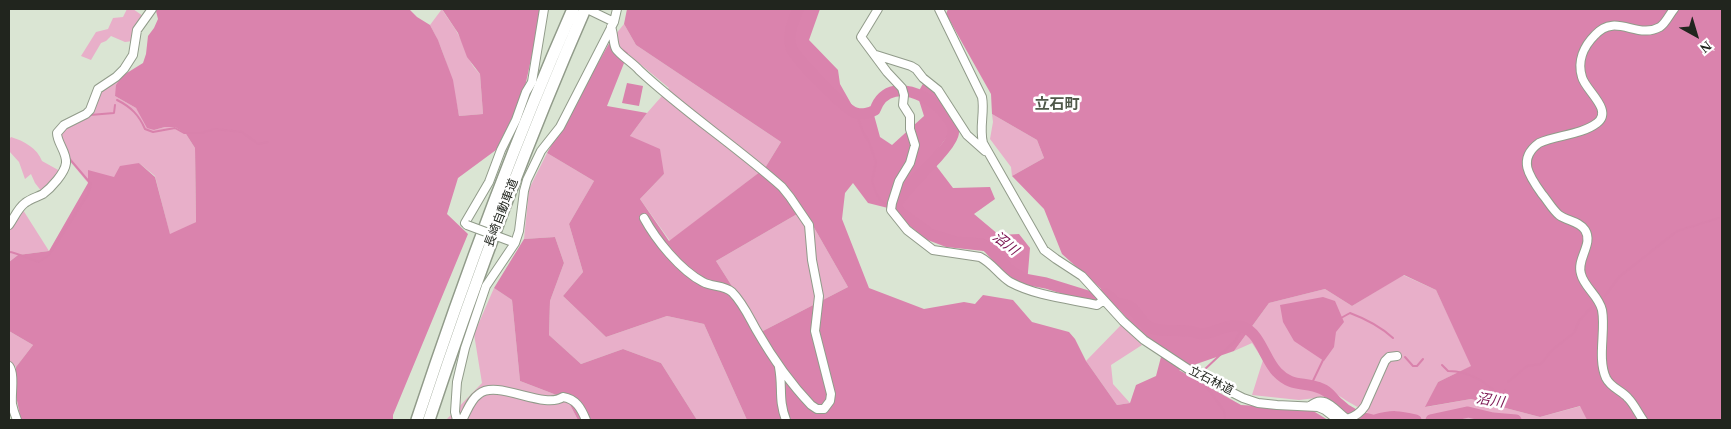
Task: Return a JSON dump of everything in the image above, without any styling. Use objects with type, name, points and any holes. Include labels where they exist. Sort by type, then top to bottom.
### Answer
[{"type":"highway","name":"長崎自動車道","points":[[417,420],[495,199],[526,119],[573,9]]},
{"type":"highway","name":"長崎自動車道","points":[[429,420],[462,320],[508,194],[586,9]]},
{"type":"street","points":[[9,225],[19,209],[26,202],[41,195],[48,189],[66,166],[66,159],[57,138],[57,132],[64,125],[86,114],[90,110],[98,89],[124,69],[132,55],[137,30],[152,9]]},
{"type":"street","points":[[512,242],[465,223],[490,182],[501,150],[532,82],[544,9]]},
{"type":"street","points":[[586,9],[612,23],[615,36],[614,44],[620,54],[782,187],[809,225],[812,260],[819,296],[815,331],[831,394],[827,406],[821,410],[811,405],[780,367],[744,306],[734,295],[728,289],[704,283],[683,268],[651,230],[644,218]]},
{"type":"street","points":[[456,420],[457,382],[464,348],[486,286],[519,231],[527,180],[541,152],[560,126],[612,23],[617,9]]},
{"type":"street","points":[[878,9],[861,37],[903,91],[903,105],[910,116],[910,129],[915,145],[910,163],[899,181],[891,210],[907,230],[933,250],[980,258],[987,261],[1009,281],[1026,289],[1097,305],[1104,300]]},
{"type":"street","points":[[940,9],[982,97],[981,136],[987,152]]},
{"type":"street","points":[[1643,420],[1628,398],[1614,388],[1605,375],[1603,367],[1603,322],[1601,308],[1585,282],[1580,267],[1587,241],[1585,230],[1581,225],[1565,219],[1553,208],[1527,170],[1527,159],[1533,147],[1539,143],[1589,128],[1602,118],[1601,107],[1586,85],[1582,77],[1581,68],[1581,57],[1585,48],[1596,34],[1609,26],[1616,25],[1645,31],[1654,29],[1666,21],[1674,9]]},
{"type":"street","points":[[876,54],[916,69],[923,78],[938,90],[967,135],[987,152]]},
{"type":"street","name":"立石林道","points":[[987,152],[1044,250],[1082,276],[1144,340],[1194,373],[1243,398],[1277,405],[1310,406],[1325,410],[1338,420]]},
{"type":"street","points":[[1310,406],[1322,400],[1347,419],[1350,418],[1362,410],[1375,386],[1385,360],[1389,357],[1397,356]]},
{"type":"street","points":[[9,366],[12,374],[12,407],[17,420]]},
{"type":"street","points":[[780,367],[780,400],[786,420]]},
{"type":"street","points":[[462,420],[480,393],[489,390],[524,394],[557,401],[563,397],[571,398],[579,406],[586,420]]},
{"type":"shaded area","points":[[127,9],[133,9],[143,16],[133,41],[125,42],[111,36],[101,43],[91,60],[81,56],[96,32],[108,29],[113,18],[123,17]]},
{"type":"shaded area","points":[[158,9],[409,9],[417,17],[430,25],[438,40],[453,80],[459,116],[483,114],[480,74],[467,57],[458,33],[442,9],[542,9],[523,96],[496,150],[458,178],[447,214],[468,234],[393,415],[393,420],[21,420],[15,391],[16,367],[33,345],[9,331],[9,262],[18,255],[49,251],[88,183],[88,170],[114,177],[120,166],[139,163],[155,177],[170,234],[196,222],[195,148],[186,134],[175,127],[154,130],[147,128],[136,108],[115,96],[116,85],[122,76],[143,63],[148,36],[158,19],[156,11]]},
{"type":"shaded area","points":[[442,9],[462,41],[472,65],[480,74],[483,114],[459,116],[448,69],[430,25]]},
{"type":"shaded area","points":[[627,9],[820,9],[809,40],[838,70],[840,84],[853,107],[874,115],[880,137],[892,145],[924,116],[917,94],[924,82],[944,102],[957,123],[931,159],[953,188],[990,187],[995,199],[974,214],[999,235],[1019,234],[1030,248],[1027,284],[1001,270],[984,251],[946,247],[925,239],[892,209],[868,203],[853,183],[845,193],[842,219],[869,288],[924,309],[964,302],[975,304],[983,295],[1013,300],[1032,322],[1069,332],[1075,339],[1086,361],[1117,405],[1130,403],[1136,385],[1156,376],[1161,357],[1100,288],[1062,254],[1044,209],[1012,176],[1044,158],[1037,140],[992,114],[991,94],[946,14],[948,9],[1722,9],[1722,420],[1587,420],[1580,406],[1540,417],[1471,399],[1425,407],[1438,382],[1471,366],[1436,290],[1404,275],[1352,306],[1325,289],[1269,303],[1234,351],[1179,370],[1241,405],[1310,409],[1328,420],[747,420],[704,324],[667,316],[606,337],[563,296],[583,272],[569,224],[594,181],[547,153],[611,40],[628,53],[607,106],[647,113],[630,136],[660,149],[664,174],[640,199],[669,241],[765,168],[781,142],[636,45],[624,24]],"holes":[[[804,210],[848,287],[761,332],[716,261]]]},
{"type":"shaded area","points":[[624,24],[636,45],[781,142],[765,168],[670,241],[640,199],[664,174],[630,136],[669,88],[611,40]]},
{"type":"shaded area","points":[[122,76],[115,96],[136,108],[154,130],[175,127],[186,134],[195,148],[196,222],[170,235],[155,176],[139,163],[114,177],[88,183],[69,160],[60,136],[63,129],[91,115],[98,93]]},
{"type":"shaded area","points":[[627,83],[643,86],[639,106],[622,103]]},
{"type":"shaded area","points":[[992,114],[1037,140],[1044,158],[1012,176],[1011,167],[990,139],[993,122]]},
{"type":"shaded area","points":[[11,137],[29,146],[37,152],[42,161],[60,171],[42,192],[31,174],[25,179],[19,162],[9,151],[9,140]]},
{"type":"shaded area","points":[[547,153],[594,181],[569,224],[583,272],[563,296],[606,337],[667,316],[704,324],[747,420],[697,420],[661,363],[623,349],[581,364],[549,335],[550,301],[564,263],[555,237],[524,239],[529,189]]},
{"type":"shaded area","points":[[23,210],[49,251],[18,255],[9,262],[9,230]]},
{"type":"shaded area","points":[[804,210],[848,287],[761,332],[716,261]]},
{"type":"shaded area","points":[[555,237],[564,263],[550,301],[549,335],[581,364],[623,349],[661,363],[697,420],[578,420],[567,399],[520,381],[512,300],[494,288],[524,239]]},
{"type":"shaded area","points":[[1403,275],[1436,290],[1472,366],[1438,382],[1426,407],[1471,399],[1540,417],[1581,406],[1587,420],[1362,420],[1368,413],[1318,382],[1324,397],[1299,400],[1252,395],[1263,360],[1252,343],[1234,351],[1269,303],[1325,289],[1352,306]]},
{"type":"shaded area","points":[[494,288],[512,300],[520,381],[567,399],[578,420],[446,420],[482,383],[474,334]]},
{"type":"shaded area","points":[[1323,297],[1335,301],[1344,322],[1336,332],[1334,347],[1324,361],[1294,341],[1283,322],[1280,305]]},
{"type":"shaded area","points":[[1121,325],[1142,345],[1111,365],[1113,384],[1130,403],[1117,405],[1086,361]]},
{"type":"shaded area","points":[[9,331],[33,345],[16,367],[9,363]]},
{"type":"waterway","name":"沼川","points":[[798,9],[790,32],[790,42],[794,53],[810,72],[850,110],[858,114],[868,113],[875,110],[883,97],[895,91],[909,92],[923,97],[936,105],[946,115],[952,125],[952,139],[895,205],[901,213],[930,234],[956,242],[982,244],[992,249],[1007,268],[1024,279],[1046,283],[1091,297],[1106,294],[1115,302],[1127,305],[1144,323],[1153,329],[1190,331],[1202,334],[1233,326],[1243,327],[1254,335],[1273,367],[1283,377],[1293,382],[1325,390],[1350,412],[1372,420]]},
{"type":"waterway","points":[[117,100],[134,112],[145,129],[153,132],[175,128],[184,133],[201,133],[215,129],[242,132],[258,144],[268,142]]},
{"type":"waterway","points":[[90,115],[114,113],[115,105]]},
{"type":"waterway","points":[[856,113],[876,162],[872,181],[876,193],[881,201],[888,205]]},
{"type":"waterway","points":[[9,252],[39,262],[49,255],[88,194],[91,184],[68,157]]},
{"type":"waterway","points":[[1605,296],[1619,277],[1677,231],[1719,218]]},
{"type":"waterway","points":[[1508,382],[1527,366],[1541,364],[1552,350],[1574,333],[1579,321],[1591,308]]},
{"type":"waterway","points":[[1341,318],[1350,313],[1373,323],[1393,338]]},
{"type":"waterway","points":[[1204,370],[1235,341],[1243,327]]},
{"type":"waterway","points":[[1405,357],[1413,366],[1417,366],[1423,359]]},
{"type":"waterway","points":[[1311,385],[1323,360]]},
{"type":"waterway","points":[[1442,365],[1448,371],[1464,373],[1485,383],[1502,400],[1504,399],[1505,390]]},
{"type":"waterway","points":[[1204,383],[1224,411],[1225,420]]},
{"type":"waterway","name":"沼川","points":[[1431,420],[1468,412],[1493,418],[1516,420]]},
{"type":"waterway","name":"沼川","points":[[1375,420],[1386,417],[1416,420]]},
{"type":"district","name":"立石町","points":[[1057,105]]}]
